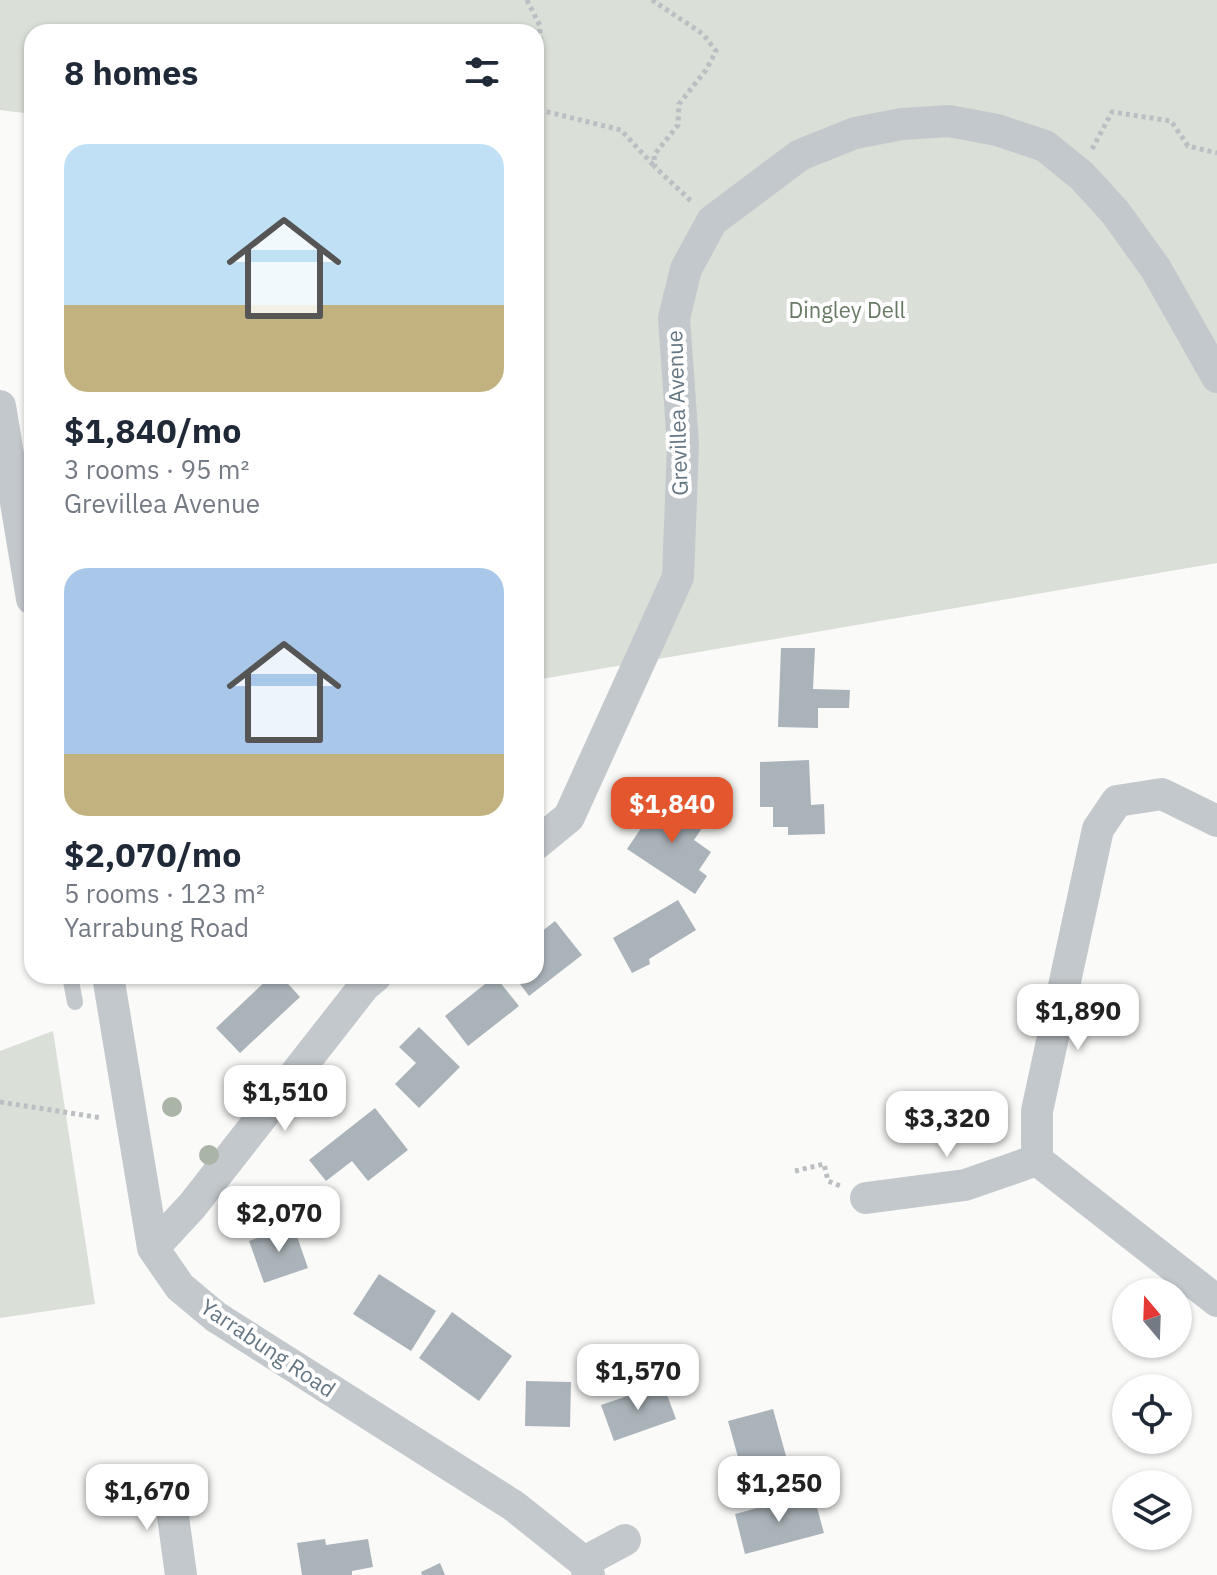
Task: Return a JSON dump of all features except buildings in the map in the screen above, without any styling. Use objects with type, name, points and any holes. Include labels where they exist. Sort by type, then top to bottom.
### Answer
[{"type":"street","name":"Grevillea Avenue","points":[[544,837],[569,817],[678,577],[683,445],[674,318],[686,269],[712,221],[800,155],[855,133],[902,124],[949,121],[997,130],[1045,146],[1082,176],[1115,212],[1156,269],[1217,377]]},
{"type":"street","points":[[0,406],[24,551]]},
{"type":"street","points":[[1037,1160],[1037,1111],[1098,829],[1117,801],[1162,794],[1217,821]]},
{"type":"street","name":"Yarrabung Road","points":[[109,984],[153,1248],[180,1287],[216,1317],[514,1506],[586,1568],[625,1540]]},
{"type":"street","points":[[153,1248],[192,1206],[366,984]]},
{"type":"street","points":[[866,1198],[965,1185],[1037,1160]]},
{"type":"street","points":[[1037,1160],[1217,1301]]},
{"type":"street","points":[[168,1480],[181,1575]]},
{"type":"lane","points":[[72,984],[75,1002]]},
{"type":"path","points":[[527,0],[539,24]]},
{"type":"path","points":[[652,0],[703,34],[716,51],[706,70],[679,104],[678,125],[654,155],[655,167]]},
{"type":"path","points":[[544,111],[621,130],[712,221]]},
{"type":"path","points":[[1082,176],[1112,112],[1171,121],[1188,146],[1217,153]]},
{"type":"path","points":[[0,1102],[131,1122]]},
{"type":"path","points":[[795,1171],[824,1164],[828,1181],[866,1198]]},
{"type":"green space","name":"Dingley Dell","points":[[0,0],[1217,0],[1217,563],[544,679],[544,24],[24,24],[24,113],[0,110]]},
{"type":"green space","points":[[53,1031],[95,1304],[0,1318],[0,1051]]}]
